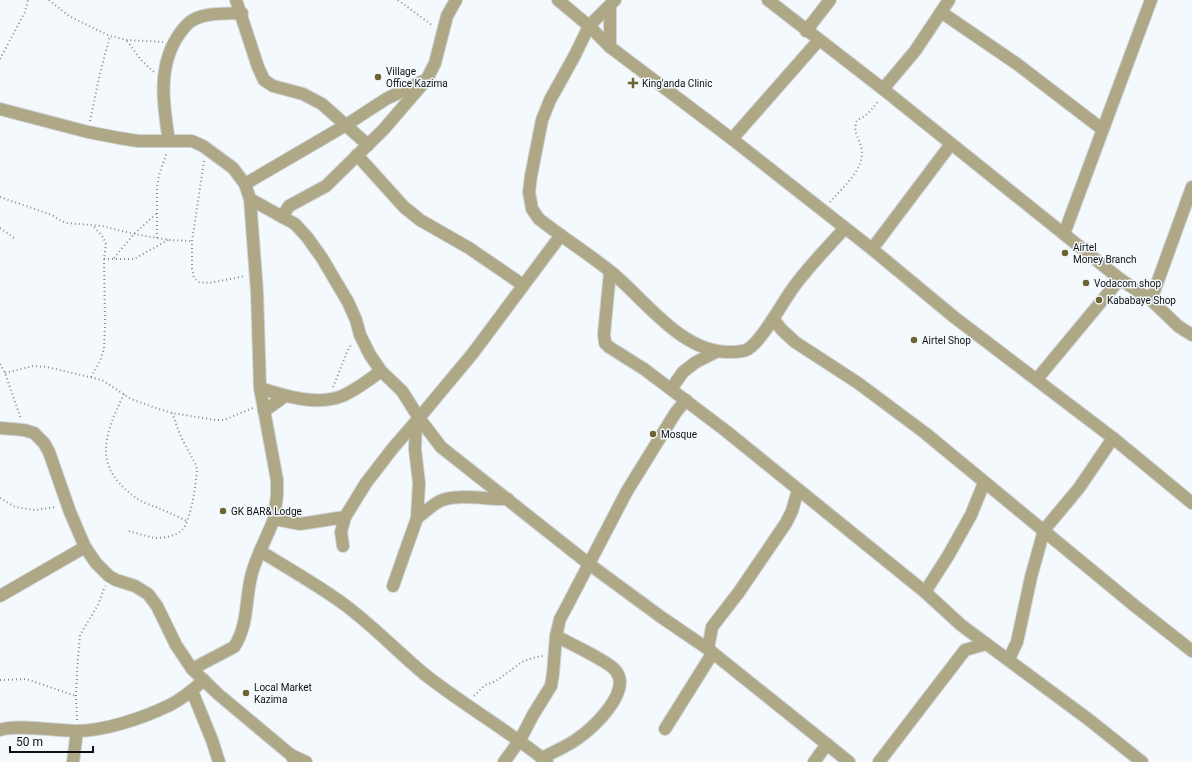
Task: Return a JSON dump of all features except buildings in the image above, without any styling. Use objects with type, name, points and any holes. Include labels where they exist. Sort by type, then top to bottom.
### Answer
[{"type":"street","points":[[236,0],[242,13],[258,67],[264,80],[273,86],[303,94],[322,104],[368,145]]},
{"type":"street","points":[[282,217],[289,206],[326,186],[384,129],[427,79],[435,63],[447,16],[456,0]]},
{"type":"street","points":[[558,0],[589,26],[610,47],[732,139],[954,317],[1113,438],[1192,503]]},
{"type":"street","points":[[768,0],[806,31],[885,90],[1120,279],[1151,300],[1192,340]]},
{"type":"street","points":[[806,31],[830,0]]},
{"type":"street","points":[[885,90],[915,51],[949,0]]},
{"type":"street","points":[[1064,234],[1151,0]]},
{"type":"street","points":[[612,3],[589,26],[550,100],[542,120],[531,176],[530,192],[532,210],[539,219],[610,272],[684,337],[701,347],[716,352],[737,352],[748,349],[757,342],[793,288],[844,229]]},
{"type":"street","points":[[610,47],[612,3]]},
{"type":"street","points":[[942,12],[1017,64],[1102,129]]},
{"type":"street","points":[[169,141],[164,107],[163,82],[168,59],[174,43],[192,20],[201,16],[242,13]]},
{"type":"street","points":[[732,139],[819,40]]},
{"type":"street","points":[[245,184],[346,125],[386,99],[427,79]]},
{"type":"street","points":[[0,109],[88,132],[138,141],[192,141],[206,148],[233,168],[245,184],[250,199],[260,388],[277,480],[277,495],[274,519],[252,573],[243,626],[236,643],[234,647],[192,669]]},
{"type":"street","points":[[872,250],[951,144]]},
{"type":"street","points":[[357,155],[404,207],[420,220],[469,248],[523,285]]},
{"type":"street","points":[[1151,300],[1192,187]]},
{"type":"street","points":[[250,199],[295,224],[306,236],[322,258],[348,302],[360,335],[370,355],[381,371],[402,391],[417,420],[441,447],[468,470],[508,499],[589,564],[689,635],[850,762]]},
{"type":"street","points":[[343,546],[341,532],[345,517],[366,483],[472,353],[561,236]]},
{"type":"street","points":[[610,272],[604,334],[605,343],[609,347],[644,369],[686,400],[924,592],[961,625],[1009,659],[1142,762]]},
{"type":"street","points":[[1037,379],[1120,279]]},
{"type":"street","points":[[773,319],[795,342],[852,379],[925,432],[984,483],[1192,651]]},
{"type":"street","points":[[1178,326],[1192,335]]},
{"type":"street","points":[[671,389],[683,372],[696,362],[716,352]]},
{"type":"street","points":[[260,388],[285,396],[306,400],[328,399],[340,397],[355,390],[381,371]]},
{"type":"street","points":[[263,407],[285,396]]},
{"type":"street","points":[[504,762],[520,740],[532,715],[551,686],[555,660],[554,650],[560,619],[627,491],[676,412],[686,400]]},
{"type":"street","points":[[394,586],[417,518],[419,483],[414,448],[417,420]]},
{"type":"street","points":[[0,428],[24,430],[34,433],[44,443],[49,452],[67,504],[85,547],[96,563],[116,580],[135,586],[148,594],[157,606],[176,646],[192,669],[293,758],[306,762]]},
{"type":"street","points":[[1009,659],[1018,642],[1031,577],[1044,530],[1079,488],[1113,438]]},
{"type":"street","points":[[924,592],[948,556],[971,515],[984,483]]},
{"type":"street","points":[[665,729],[710,652],[712,627],[739,592],[786,523],[798,490]]},
{"type":"street","points":[[417,518],[440,501],[446,499],[508,499]]},
{"type":"street","points":[[274,519],[300,524],[345,517]]},
{"type":"street","points":[[0,596],[85,547]]},
{"type":"street","points":[[260,551],[345,605],[376,630],[424,673],[467,705],[520,740],[545,760],[577,739],[611,706],[619,689],[620,678],[616,670],[604,661],[556,636]]},
{"type":"street","points":[[961,625],[965,650]]},
{"type":"street","points":[[689,635],[712,627]]},
{"type":"street","points":[[879,762],[965,650],[986,644]]},
{"type":"street","points":[[0,730],[15,728],[77,731],[129,722],[170,705],[192,691],[204,680]]},
{"type":"street","points":[[192,691],[212,740],[219,762]]},
{"type":"street","points":[[73,762],[77,731]]},
{"type":"street","points":[[814,762],[827,744]]},
{"type":"path","points":[[0,59],[25,12],[28,0]]},
{"type":"path","points":[[49,0],[69,16],[110,36],[127,40],[174,43]]},
{"type":"path","points":[[398,0],[412,12],[442,32]]},
{"type":"path","points":[[88,132],[100,73],[110,36]]},
{"type":"path","points":[[127,40],[142,61],[163,82]]},
{"type":"path","points":[[823,211],[848,182],[859,164],[862,150],[856,134],[857,120],[872,110],[885,90]]},
{"type":"path","points":[[157,238],[159,176],[166,157],[169,141]]},
{"type":"path","points":[[206,148],[192,241],[192,269],[194,278],[199,282],[209,283],[255,274]]},
{"type":"path","points":[[0,197],[52,215],[61,221],[92,225],[168,240],[192,241]]},
{"type":"path","points":[[114,259],[134,234],[157,213]]},
{"type":"path","points":[[91,377],[100,361],[104,348],[104,258],[106,244],[100,232],[92,225]]},
{"type":"path","points":[[0,228],[14,238]]},
{"type":"path","points":[[104,258],[134,259],[168,240]]},
{"type":"path","points":[[328,399],[347,352],[360,335]]},
{"type":"path","points":[[0,364],[5,373],[24,430]]},
{"type":"path","points":[[5,373],[33,366],[91,377],[102,380],[131,399],[172,413],[224,420],[263,407]]},
{"type":"path","points":[[124,394],[108,430],[105,451],[108,464],[118,482],[140,500],[187,521]]},
{"type":"path","points":[[129,531],[155,538],[172,536],[182,530],[187,521],[192,505],[197,470],[196,465],[181,437],[172,413]]},
{"type":"path","points":[[0,498],[15,507],[35,510],[48,509],[67,504]]},
{"type":"path","points":[[77,731],[76,696],[80,635],[98,605],[110,576]]},
{"type":"path","points":[[467,705],[485,685],[496,681],[522,662],[532,658],[544,656],[554,650]]},
{"type":"path","points":[[0,680],[26,679],[76,696]]},
{"type":"place","name":"Village Office Kazima","points":[[378,77]]},
{"type":"place","name":"King'anda Clinic","points":[[633,83]]},
{"type":"place","name":"Airtel Money Branch","points":[[1065,253]]},
{"type":"place","name":"Vodacom shop","points":[[1086,283]]},
{"type":"place","name":"Kababaye Shop","points":[[1099,300]]},
{"type":"place","name":"Airtel Shop","points":[[914,340]]},
{"type":"place","name":"Mosque","points":[[653,434]]},
{"type":"place","name":"GK BAR& Lodge","points":[[223,511]]},
{"type":"place","name":"Local Market Kazima","points":[[246,693]]}]
